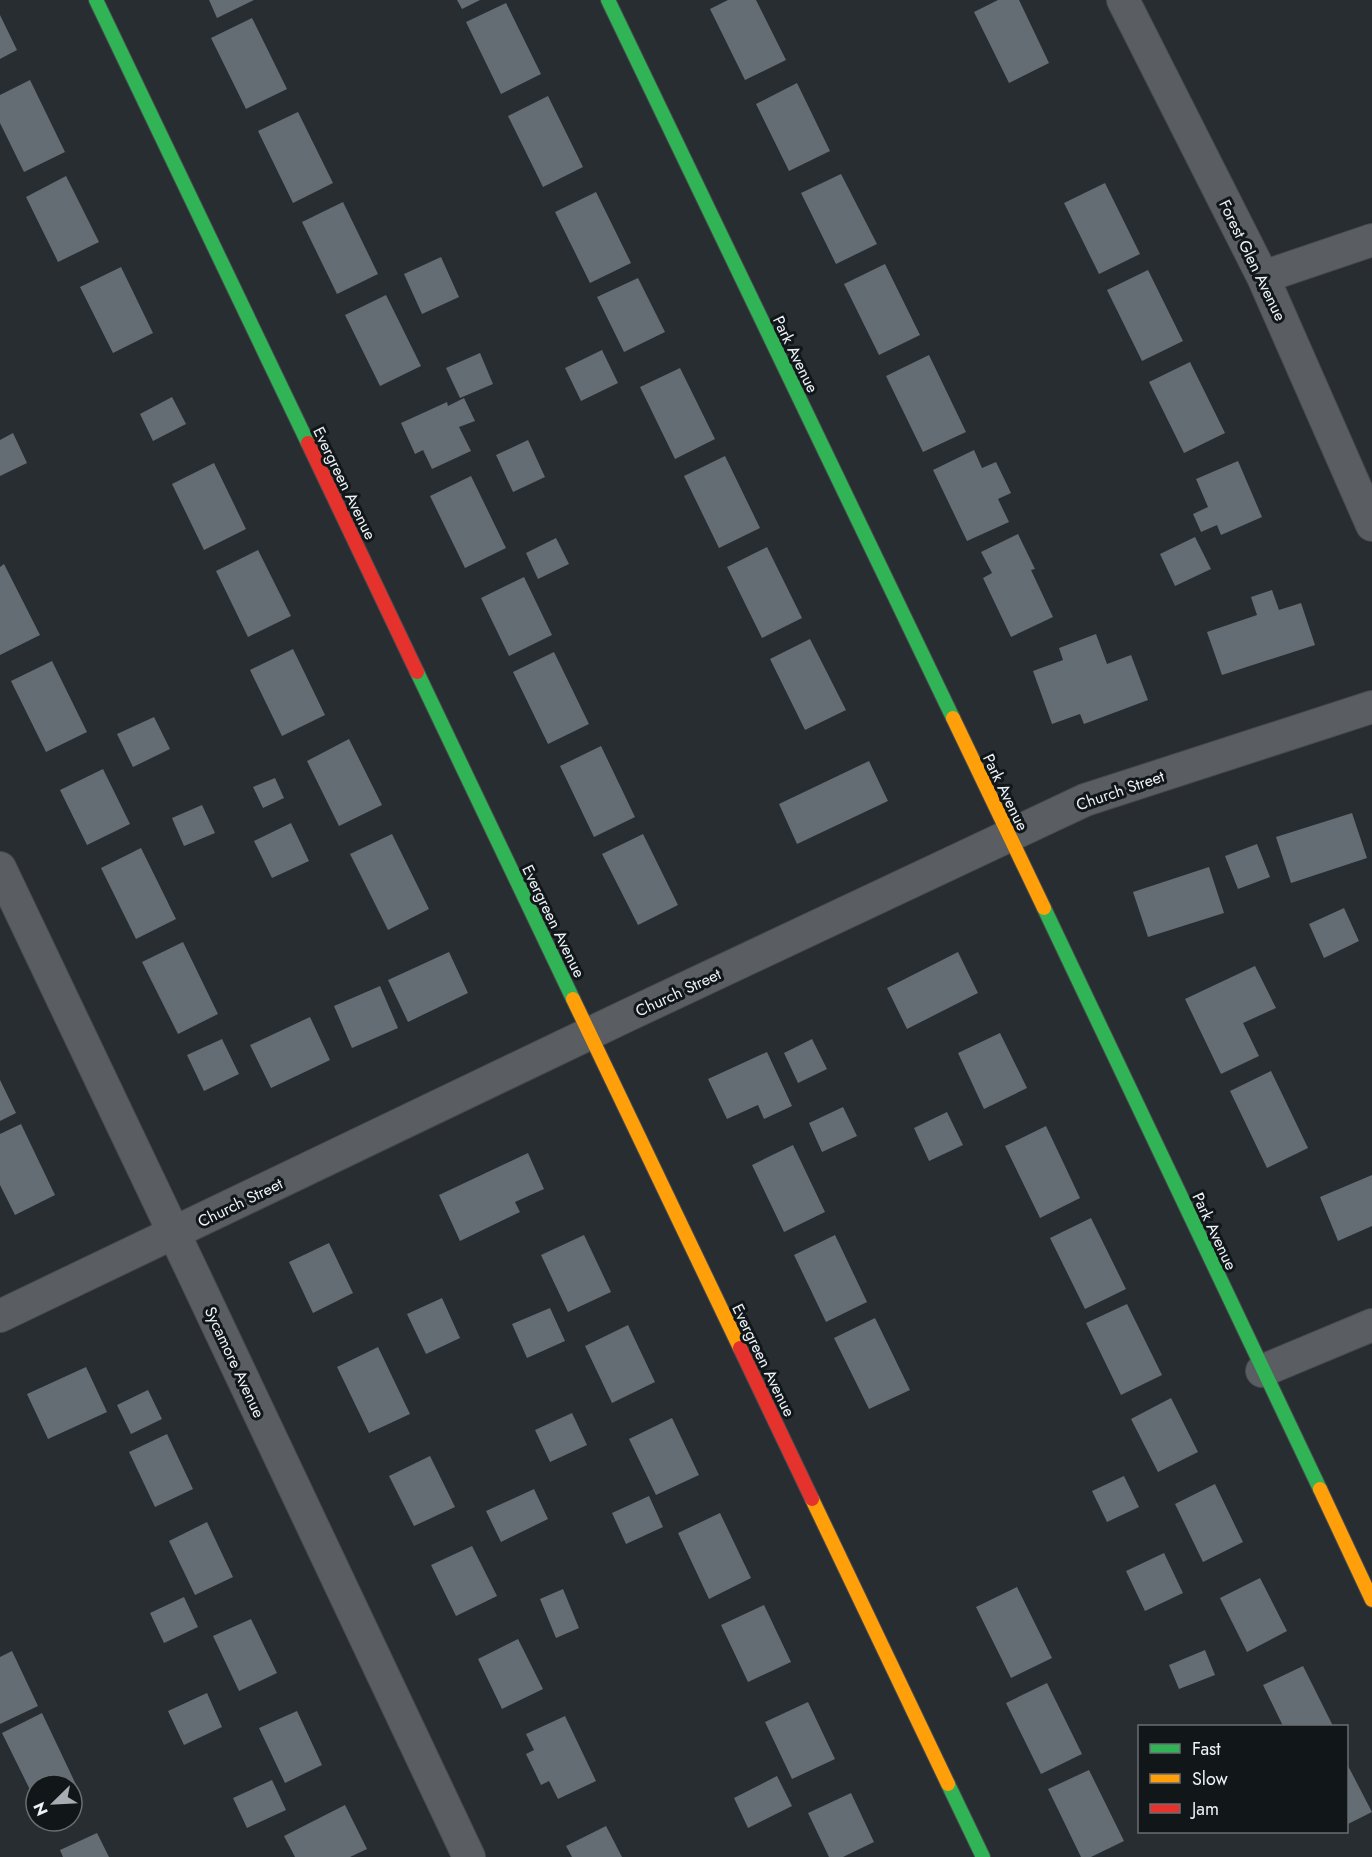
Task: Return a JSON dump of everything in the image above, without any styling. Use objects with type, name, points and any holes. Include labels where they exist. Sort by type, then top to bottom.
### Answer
[{"type":"street","name":"Evergreen Avenue","points":[[96,0],[983,1857]]},
{"type":"street","name":"Park Avenue","points":[[608,0],[1009,835],[1372,1600]]},
{"type":"street","name":"Forest Glen Avenue","points":[[1123,0],[1263,278],[1372,525]]},
{"type":"street","points":[[1263,278],[1372,240]]},
{"type":"street","name":"Church Street","points":[[0,1316],[1085,800],[1372,707]]},
{"type":"street","name":"Sycamore Avenue","points":[[0,868],[469,1857]]},
{"type":"street","points":[[1262,1371],[1372,1325]]},
{"type":"building","points":[[209,0],[254,0],[217,18]]},
{"type":"building","points":[[457,0],[480,0],[462,9]]},
{"type":"building","points":[[728,0],[756,0],[786,60],[745,80],[710,9]]},
{"type":"building","points":[[998,0],[1019,0],[1049,63],[1009,83],[974,12]]},
{"type":"building","points":[[506,3],[541,74],[501,94],[466,22]]},
{"type":"building","points":[[0,15],[17,50],[0,59]]},
{"type":"building","points":[[252,18],[287,89],[246,109],[211,38]]},
{"type":"building","points":[[30,80],[65,152],[24,172],[0,123],[0,95]]},
{"type":"building","points":[[797,83],[830,151],[789,171],[756,104]]},
{"type":"building","points":[[548,96],[583,167],[543,187],[508,116]]},
{"type":"building","points":[[298,112],[333,183],[293,203],[258,131]]},
{"type":"building","points":[[841,174],[877,244],[836,264],[801,193]]},
{"type":"building","points":[[66,176],[99,242],[58,262],[26,197]]},
{"type":"building","points":[[1105,183],[1140,254],[1099,274],[1064,203]]},
{"type":"building","points":[[596,192],[631,263],[590,283],[555,212]]},
{"type":"building","points":[[343,202],[378,274],[337,294],[302,222]]},
{"type":"building","points":[[441,257],[459,297],[422,314],[404,274]]},
{"type":"building","points":[[885,264],[920,335],[879,355],[844,284]]},
{"type":"building","points":[[121,267],[153,333],[113,353],[80,287]]},
{"type":"building","points":[[1148,270],[1183,341],[1142,361],[1107,290]]},
{"type":"building","points":[[638,278],[665,332],[624,352],[597,297]]},
{"type":"building","points":[[386,295],[421,366],[380,386],[345,315]]},
{"type":"building","points":[[602,350],[618,383],[581,401],[565,368]]},
{"type":"building","points":[[480,353],[493,384],[460,398],[446,368]]},
{"type":"building","points":[[929,355],[966,432],[923,452],[886,376]]},
{"type":"building","points":[[1190,362],[1225,433],[1184,453],[1149,382]]},
{"type":"building","points":[[680,368],[715,439],[675,459],[640,387]]},
{"type":"building","points":[[172,397],[186,424],[153,441],[140,414]]},
{"type":"building","points":[[464,398],[475,421],[459,427],[471,451],[432,469],[423,450],[415,454],[401,423],[447,402],[448,406]]},
{"type":"building","points":[[13,433],[27,463],[0,476],[0,440]]},
{"type":"building","points":[[528,440],[545,477],[513,492],[496,455]]},
{"type":"building","points":[[974,450],[982,468],[996,462],[1011,493],[998,499],[1009,522],[967,541],[933,470]]},
{"type":"building","points":[[725,456],[760,528],[719,548],[684,476]]},
{"type":"building","points":[[1238,461],[1262,517],[1221,535],[1217,525],[1201,532],[1193,514],[1208,507],[1196,479]]},
{"type":"building","points":[[214,463],[246,529],[204,550],[172,484]]},
{"type":"building","points":[[471,476],[506,548],[465,568],[430,496]]},
{"type":"building","points":[[1018,534],[1035,569],[1031,570],[1053,617],[1011,637],[983,578],[992,573],[981,552]]},
{"type":"building","points":[[1195,537],[1211,569],[1175,586],[1160,554]]},
{"type":"building","points":[[556,538],[569,564],[538,579],[526,553]]},
{"type":"building","points":[[767,547],[802,618],[762,638],[727,567]]},
{"type":"building","points":[[258,550],[291,616],[248,637],[216,571]]},
{"type":"building","points":[[4,564],[40,635],[0,655],[0,567]]},
{"type":"building","points":[[524,577],[552,635],[509,656],[481,598]]},
{"type":"building","points":[[1272,590],[1279,610],[1301,603],[1315,645],[1222,675],[1207,632],[1257,615],[1251,597]]},
{"type":"building","points":[[1096,634],[1107,664],[1131,655],[1148,700],[1084,724],[1080,714],[1052,724],[1033,671],[1063,660],[1059,648]]},
{"type":"building","points":[[810,639],[846,710],[805,730],[770,659]]},
{"type":"building","points":[[293,649],[325,715],[282,736],[250,670]]},
{"type":"building","points":[[554,652],[589,724],[548,744],[513,672]]},
{"type":"building","points":[[52,661],[87,732],[46,752],[11,681]]},
{"type":"building","points":[[154,717],[170,749],[133,767],[117,734]]},
{"type":"building","points":[[349,739],[382,805],[339,826],[307,761]]},
{"type":"building","points":[[601,746],[635,817],[594,837],[560,766]]},
{"type":"building","points":[[869,761],[888,801],[797,844],[779,804]]},
{"type":"building","points":[[103,769],[130,824],[87,845],[60,790]]},
{"type":"building","points":[[275,778],[284,798],[263,808],[253,787]]},
{"type":"building","points":[[202,805],[215,833],[184,846],[172,818]]},
{"type":"building","points":[[1352,813],[1367,858],[1291,883],[1276,837]]},
{"type":"building","points":[[291,823],[309,861],[272,878],[254,841]]},
{"type":"building","points":[[392,834],[429,909],[388,930],[350,854]]},
{"type":"building","points":[[643,834],[678,905],[638,925],[602,854]]},
{"type":"building","points":[[1257,844],[1270,877],[1238,889],[1225,856]]},
{"type":"building","points":[[141,848],[176,919],[136,939],[101,868]]},
{"type":"building","points":[[1209,867],[1224,913],[1148,937],[1133,892]]},
{"type":"building","points":[[1344,908],[1359,941],[1324,958],[1309,924]]},
{"type":"building","points":[[183,942],[218,1014],[178,1034],[142,962]]},
{"type":"building","points":[[449,952],[468,993],[408,1022],[388,980]]},
{"type":"building","points":[[958,952],[978,993],[907,1029],[887,988]]},
{"type":"building","points":[[1255,966],[1276,1008],[1243,1023],[1259,1056],[1221,1074],[1185,999]]},
{"type":"building","points":[[380,986],[398,1028],[352,1048],[334,1006]]},
{"type":"building","points":[[310,1017],[330,1060],[271,1088],[250,1045]]},
{"type":"building","points":[[1000,1033],[1027,1088],[984,1109],[958,1053]]},
{"type":"building","points":[[222,1039],[239,1074],[204,1091],[187,1055]]},
{"type":"building","points":[[812,1039],[827,1069],[798,1083],[784,1053]]},
{"type":"building","points":[[767,1052],[792,1106],[764,1119],[758,1105],[727,1119],[708,1079]]},
{"type":"building","points":[[1271,1071],[1308,1148],[1267,1168],[1230,1091]]},
{"type":"building","points":[[0,1080],[16,1113],[0,1121]]},
{"type":"building","points":[[843,1107],[857,1136],[822,1152],[809,1123]]},
{"type":"building","points":[[947,1112],[963,1145],[929,1161],[914,1128]]},
{"type":"building","points":[[21,1124],[55,1195],[15,1215],[0,1185],[0,1134]]},
{"type":"building","points":[[1046,1126],[1080,1198],[1040,1218],[1005,1146]]},
{"type":"building","points":[[793,1145],[825,1212],[784,1232],[752,1165]]},
{"type":"building","points":[[528,1153],[544,1189],[515,1202],[520,1212],[460,1241],[439,1195]]},
{"type":"building","points":[[1372,1175],[1372,1226],[1338,1241],[1320,1197]]},
{"type":"building","points":[[1091,1218],[1126,1289],[1085,1309],[1050,1238]]},
{"type":"building","points":[[584,1235],[611,1292],[568,1312],[541,1255]]},
{"type":"building","points":[[835,1235],[867,1302],[826,1322],[794,1255]]},
{"type":"building","points":[[329,1243],[353,1293],[313,1313],[289,1262]]},
{"type":"building","points":[[442,1298],[460,1338],[426,1354],[407,1314]]},
{"type":"building","points":[[1127,1304],[1162,1375],[1121,1395],[1086,1323]]},
{"type":"building","points":[[550,1308],[565,1341],[527,1358],[512,1324]]},
{"type":"building","points":[[875,1318],[910,1390],[869,1409],[834,1338]]},
{"type":"building","points":[[628,1325],[655,1382],[612,1403],[585,1346]]},
{"type":"building","points":[[378,1347],[410,1414],[369,1433],[337,1367]]},
{"type":"building","points":[[86,1367],[107,1412],[48,1439],[27,1394]]},
{"type":"building","points":[[148,1390],[162,1419],[131,1434],[117,1405]]},
{"type":"building","points":[[1171,1398],[1198,1452],[1158,1472],[1131,1419]]},
{"type":"building","points":[[572,1413],[587,1445],[550,1462],[535,1430]]},
{"type":"building","points":[[672,1418],[699,1475],[656,1495],[629,1439]]},
{"type":"building","points":[[167,1434],[193,1489],[155,1507],[129,1452]]},
{"type":"building","points":[[430,1456],[455,1507],[414,1526],[389,1476]]},
{"type":"building","points":[[1124,1476],[1139,1507],[1107,1522],[1092,1491]]},
{"type":"building","points":[[1215,1484],[1243,1542],[1203,1562],[1175,1504]]},
{"type":"building","points":[[534,1489],[548,1519],[501,1542],[486,1511]]},
{"type":"building","points":[[649,1496],[663,1527],[626,1544],[612,1513]]},
{"type":"building","points":[[720,1513],[751,1578],[709,1599],[678,1533]]},
{"type":"building","points":[[207,1522],[233,1577],[195,1595],[169,1541]]},
{"type":"building","points":[[472,1546],[497,1596],[456,1616],[431,1565]]},
{"type":"building","points":[[1164,1553],[1183,1593],[1145,1611],[1126,1571]]},
{"type":"building","points":[[1260,1578],[1287,1631],[1247,1652],[1220,1598]]},
{"type":"building","points":[[1017,1587],[1052,1658],[1011,1678],[976,1607]]},
{"type":"building","points":[[563,1589],[579,1628],[556,1638],[540,1599]]},
{"type":"building","points":[[184,1597],[198,1627],[164,1643],[150,1613]]},
{"type":"building","points":[[764,1605],[791,1662],[748,1682],[721,1625]]},
{"type":"building","points":[[251,1619],[277,1673],[239,1691],[213,1636]]},
{"type":"building","points":[[518,1639],[543,1689],[502,1709],[478,1659]]},
{"type":"building","points":[[1205,1650],[1215,1675],[1179,1689],[1169,1665]]},
{"type":"building","points":[[12,1651],[38,1706],[0,1724],[0,1657]]},
{"type":"building","points":[[1303,1666],[1332,1725],[1283,1725],[1263,1685]]},
{"type":"building","points":[[1047,1683],[1082,1754],[1041,1774],[1006,1703]]},
{"type":"building","points":[[207,1693],[222,1727],[184,1745],[168,1711]]},
{"type":"building","points":[[808,1702],[835,1759],[792,1779],[765,1722]]},
{"type":"building","points":[[297,1711],[322,1765],[285,1783],[259,1728]]},
{"type":"building","points":[[42,1713],[70,1773],[24,1773],[24,1778],[2,1733]]},
{"type":"building","points":[[565,1716],[596,1781],[558,1799],[549,1781],[541,1785],[526,1754],[534,1750],[526,1734]]},
{"type":"building","points":[[1348,1766],[1372,1812],[1348,1824]]},
{"type":"building","points":[[1089,1770],[1124,1841],[1091,1857],[1081,1857],[1048,1789]]},
{"type":"building","points":[[777,1776],[792,1806],[748,1828],[734,1798]]},
{"type":"building","points":[[272,1780],[286,1810],[247,1828],[233,1798]]},
{"type":"building","points":[[851,1793],[874,1842],[843,1857],[829,1857],[808,1813]]},
{"type":"building","points":[[345,1805],[367,1849],[350,1857],[295,1857],[284,1836]]},
{"type":"building","points":[[606,1826],[622,1857],[572,1857],[566,1846]]},
{"type":"building","points":[[97,1833],[109,1857],[63,1857],[60,1850]]},
{"type":"traffic: fast","points":[[96,0],[308,443]]},
{"type":"traffic: fast","points":[[608,0],[953,718]]},
{"type":"traffic: fast","points":[[417,672],[573,999]]},
{"type":"traffic: fast","points":[[1044,908],[1320,1489]]},
{"type":"traffic: fast","points":[[948,1784],[983,1857]]},
{"type":"traffic: slow","points":[[953,718],[1044,908]]},
{"type":"traffic: slow","points":[[573,999],[740,1348]]},
{"type":"traffic: slow","points":[[1320,1489],[1372,1600]]},
{"type":"traffic: slow","points":[[812,1499],[948,1784]]},
{"type":"traffic: jam","points":[[308,443],[417,672]]},
{"type":"traffic: jam","points":[[740,1348],[812,1499]]}]
